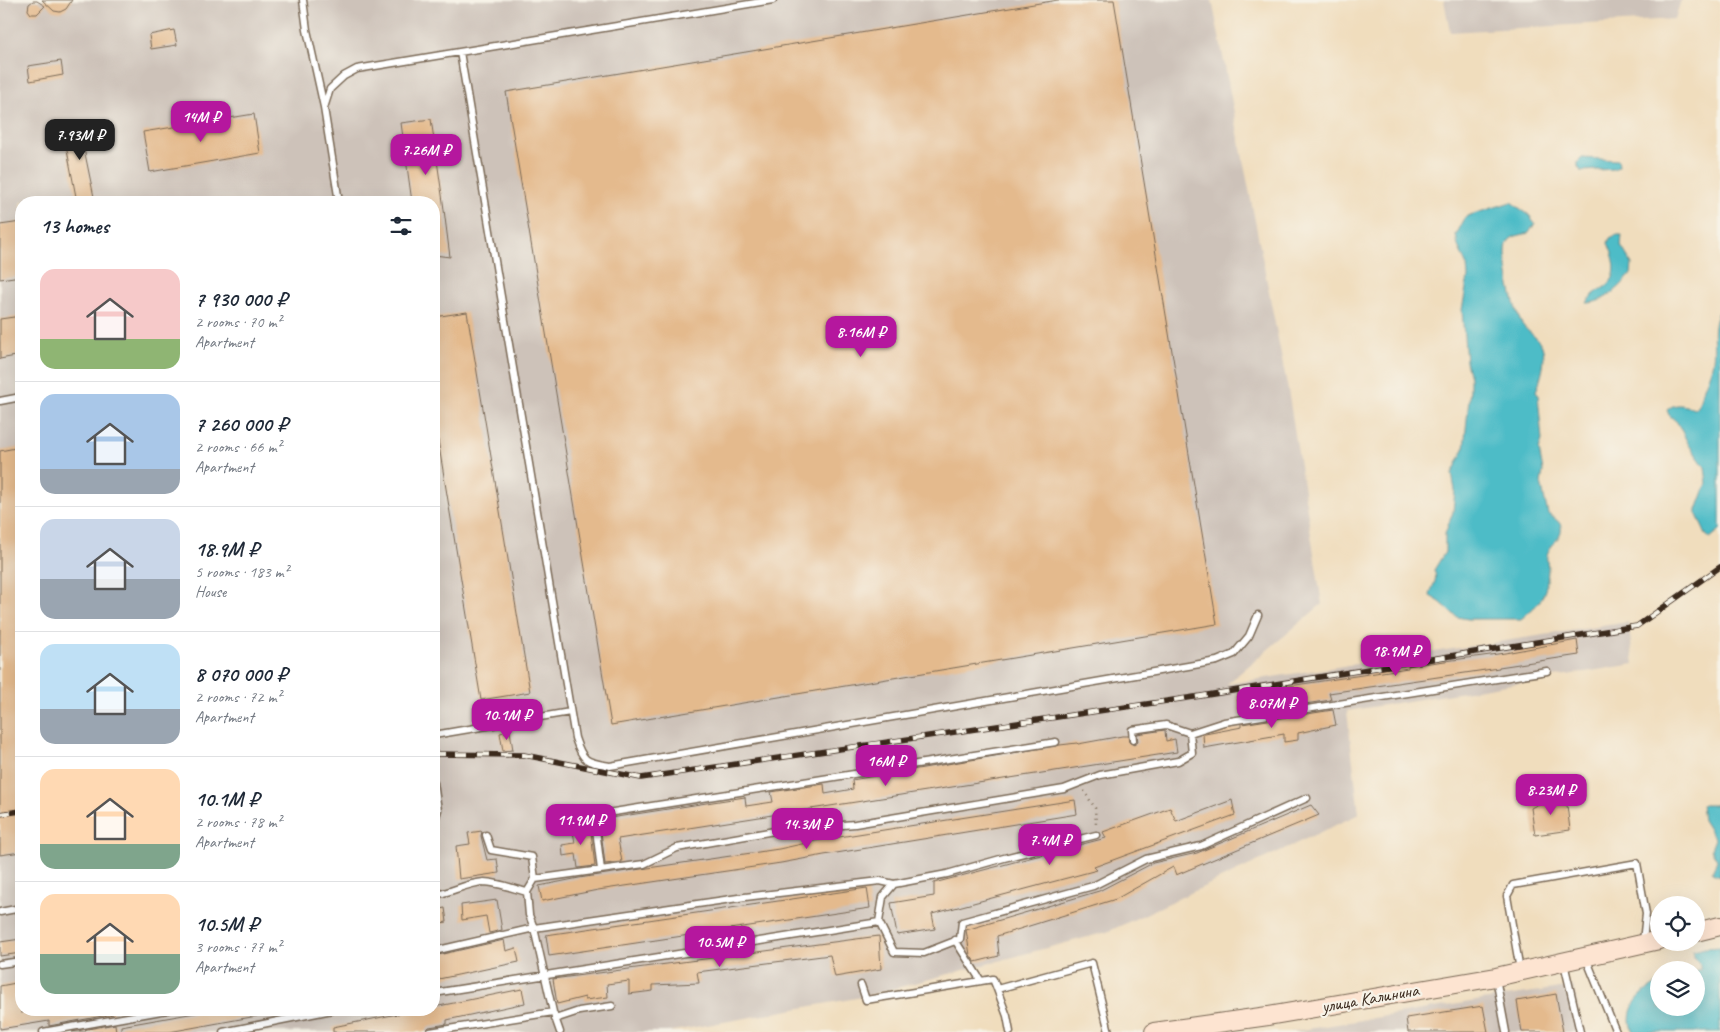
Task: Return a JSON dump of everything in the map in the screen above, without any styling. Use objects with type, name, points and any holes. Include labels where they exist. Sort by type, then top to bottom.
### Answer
[{"type":"street","points":[[1705,930],[1720,926]]},
{"type":"street","name":"улица Калинина","points":[[1154,1032],[1268,1016],[1496,977],[1650,942]]},
{"type":"lane","points":[[303,0],[339,196]]},
{"type":"lane","points":[[324,108],[330,89],[344,76],[357,69],[773,0]]},
{"type":"lane","points":[[460,52],[570,712],[580,754],[592,763],[610,766],[1217,661],[1234,654],[1248,636],[1258,615]]},
{"type":"lane","points":[[0,401],[15,398]]},
{"type":"lane","points":[[1133,740],[1132,730],[1166,725],[1190,733],[1224,722],[1547,671]]},
{"type":"lane","points":[[440,734],[570,712]]},
{"type":"lane","points":[[535,879],[644,864],[677,848],[780,830],[864,822],[1064,789],[1100,775],[1178,761],[1192,753],[1190,733]]},
{"type":"lane","points":[[601,870],[595,821],[601,814],[1056,742]]},
{"type":"lane","points":[[894,884],[883,897],[879,922],[894,952],[924,953],[960,939],[962,922],[1093,886],[1146,859],[1201,846],[1307,798]]},
{"type":"lane","points":[[486,835],[491,850],[532,857],[535,879],[527,892],[529,915],[534,928],[553,1012],[560,1032]]},
{"type":"lane","points":[[440,950],[534,928],[745,898],[880,882],[894,884],[947,874],[1096,836]]},
{"type":"lane","points":[[1520,972],[1507,896],[1513,885],[1637,863],[1650,936]]},
{"type":"lane","points":[[440,895],[461,887],[485,882],[527,892]]},
{"type":"lane","points":[[0,912],[15,909]]},
{"type":"lane","points":[[440,992],[879,922]]},
{"type":"lane","points":[[955,940],[981,980]]},
{"type":"lane","points":[[1585,957],[1616,1032]]},
{"type":"lane","points":[[0,964],[15,962]]},
{"type":"lane","points":[[1564,962],[1580,1032]]},
{"type":"lane","points":[[997,989],[1092,963],[1109,1032]]},
{"type":"lane","points":[[1496,977],[1506,1032]]},
{"type":"lane","points":[[861,985],[866,1000],[992,979],[1007,1016],[1010,1032]]},
{"type":"lane","points":[[555,1019],[579,1011],[612,1006]]},
{"type":"lane","points":[[430,1032],[553,1012]]},
{"type":"lane","points":[[43,1032],[133,1016]]},
{"type":"lane","points":[[223,1032],[302,1016]]},
{"type":"path","points":[[1080,783],[1095,808],[1096,836]]},
{"type":"shaded area","points":[[0,0],[1212,0],[1288,390],[1322,604],[1227,684],[1628,622],[1634,664],[1347,711],[1359,814],[1107,932],[862,997],[668,1032],[0,1032]]},
{"type":"shaded area","points":[[1444,0],[1681,0],[1675,19],[1450,32]]},
{"type":"shaded area","points":[[1573,986],[1584,1032],[1290,1032],[1500,997]]},
{"type":"water","points":[[1582,158],[1618,160],[1619,166],[1614,169],[1581,171],[1578,167],[1578,162]]},
{"type":"water","points":[[1511,202],[1529,215],[1535,223],[1529,233],[1515,237],[1508,242],[1506,248],[1507,270],[1515,308],[1522,324],[1542,346],[1544,357],[1543,369],[1536,391],[1542,440],[1539,450],[1543,471],[1541,483],[1548,514],[1558,521],[1561,532],[1548,551],[1546,587],[1541,599],[1533,608],[1521,619],[1468,619],[1457,617],[1430,596],[1436,577],[1434,570],[1445,552],[1445,534],[1453,512],[1455,490],[1452,474],[1464,449],[1470,389],[1462,310],[1468,277],[1467,266],[1458,246],[1456,235],[1467,216]]},
{"type":"water","points":[[1622,235],[1621,246],[1632,264],[1631,274],[1617,289],[1606,297],[1587,303],[1593,295],[1610,283],[1613,277],[1615,266],[1608,243],[1610,238]]},
{"type":"water","points":[[1720,308],[1720,530],[1710,538],[1706,535],[1697,515],[1707,483],[1705,467],[1689,445],[1677,422],[1669,415],[1667,410],[1676,405],[1683,405],[1694,409],[1698,407],[1712,366],[1714,323]]},
{"type":"water","points":[[1720,802],[1720,876],[1712,873],[1717,860],[1711,849],[1715,839],[1703,820],[1701,805],[1714,805]]},
{"type":"water","points":[[1720,947],[1720,1032],[1633,1032],[1630,1024],[1632,1009],[1640,997],[1650,988],[1650,1016],[1705,1016],[1705,961],[1696,961],[1693,957],[1693,951],[1705,951],[1705,948]]},
{"type":"building","points":[[42,0],[72,0],[66,9],[60,12],[54,11]]},
{"type":"building","points":[[1058,0],[1114,0],[1217,624],[611,725],[506,92]]},
{"type":"building","points":[[37,1],[45,6],[37,14],[31,14],[28,10],[29,4]]},
{"type":"building","points":[[174,30],[177,45],[151,49],[149,35]]},
{"type":"building","points":[[61,61],[63,75],[30,81],[28,66]]},
{"type":"building","points":[[254,114],[260,153],[150,172],[143,132]]},
{"type":"building","points":[[431,119],[450,257],[440,256],[440,196],[411,196],[401,123]]},
{"type":"building","points":[[90,124],[93,142],[83,144],[94,196],[76,196],[63,129]]},
{"type":"building","points":[[15,223],[15,277],[0,279],[0,225]]},
{"type":"building","points":[[467,312],[530,692],[481,700],[440,452],[440,316]]},
{"type":"building","points":[[15,317],[15,356],[0,359],[0,319]]},
{"type":"building","points":[[15,448],[15,853],[0,855],[0,451]]},
{"type":"building","points":[[1577,640],[1579,655],[1329,693],[1331,700],[1240,714],[1237,694],[1408,668],[1408,666],[1505,653]]},
{"type":"building","points":[[1333,710],[1336,725],[1298,733],[1298,740],[1284,742],[1284,734],[1204,748],[1203,734],[1242,727],[1242,724]]},
{"type":"building","points":[[1165,730],[1166,741],[1175,739],[1177,752],[618,839],[622,862],[605,864],[600,823],[604,822],[604,819],[745,797],[746,806],[773,802],[771,792],[824,784],[825,794],[853,789],[852,780],[1122,736],[1128,736],[1129,742],[1134,745],[1138,742],[1137,734]]},
{"type":"building","points":[[510,731],[513,750],[503,751],[500,733]]},
{"type":"building","points":[[1566,797],[1570,830],[1535,835],[1531,808],[1548,799]]},
{"type":"building","points":[[1075,800],[1077,814],[781,863],[598,890],[542,901],[539,886],[579,878],[779,849],[820,840]]},
{"type":"building","points":[[1232,800],[1235,815],[1094,867],[1097,870],[932,914],[935,929],[897,935],[891,903],[934,896],[934,883],[1106,838],[1103,832],[1170,808],[1176,821]]},
{"type":"building","points":[[1311,805],[1319,815],[1176,875],[1173,867],[1116,899],[997,936],[999,956],[975,962],[970,955],[966,930],[1099,891],[1153,863],[1197,853]]},
{"type":"building","points":[[590,824],[595,866],[578,868],[576,854],[563,856],[562,845],[575,843],[572,826]]},
{"type":"building","points":[[482,831],[481,836],[487,860],[497,859],[499,873],[459,879],[456,846],[470,844],[468,833]]},
{"type":"building","points":[[867,888],[870,908],[549,956],[546,935]]},
{"type":"building","points":[[497,900],[502,930],[489,933],[486,916],[462,920],[461,905]]},
{"type":"building","points":[[445,908],[447,922],[440,923],[440,909]]},
{"type":"building","points":[[879,936],[881,969],[835,977],[830,955],[697,972],[699,983],[653,985],[653,991],[629,994],[629,981],[607,984],[608,997],[585,1000],[585,997],[557,1004],[553,979]]},
{"type":"building","points":[[15,940],[15,954],[0,956],[0,942]]},
{"type":"building","points":[[504,940],[506,951],[516,948],[519,962],[440,979],[440,955]]},
{"type":"building","points":[[15,983],[15,1016],[102,1016],[49,1026],[49,1021],[0,1029],[0,986]]},
{"type":"building","points":[[522,989],[525,1003],[447,1020],[447,1024],[429,1027],[425,1032],[333,1032],[333,1027],[387,1016],[440,1016],[440,1006]]},
{"type":"building","points":[[1556,994],[1563,1032],[1522,1032],[1517,1001]]},
{"type":"building","points":[[1483,1006],[1488,1032],[1408,1032],[1406,1018]]},
{"type":"building","points":[[178,1016],[257,1016],[169,1032],[121,1032],[121,1026]]},
{"type":"building","points":[[115,1024],[116,1032],[72,1032]]},
{"type":"railway","points":[[440,754],[524,755],[641,778],[1201,696],[1637,626],[1720,567]]},
{"type":"railway","points":[[0,814],[15,812]]}]
